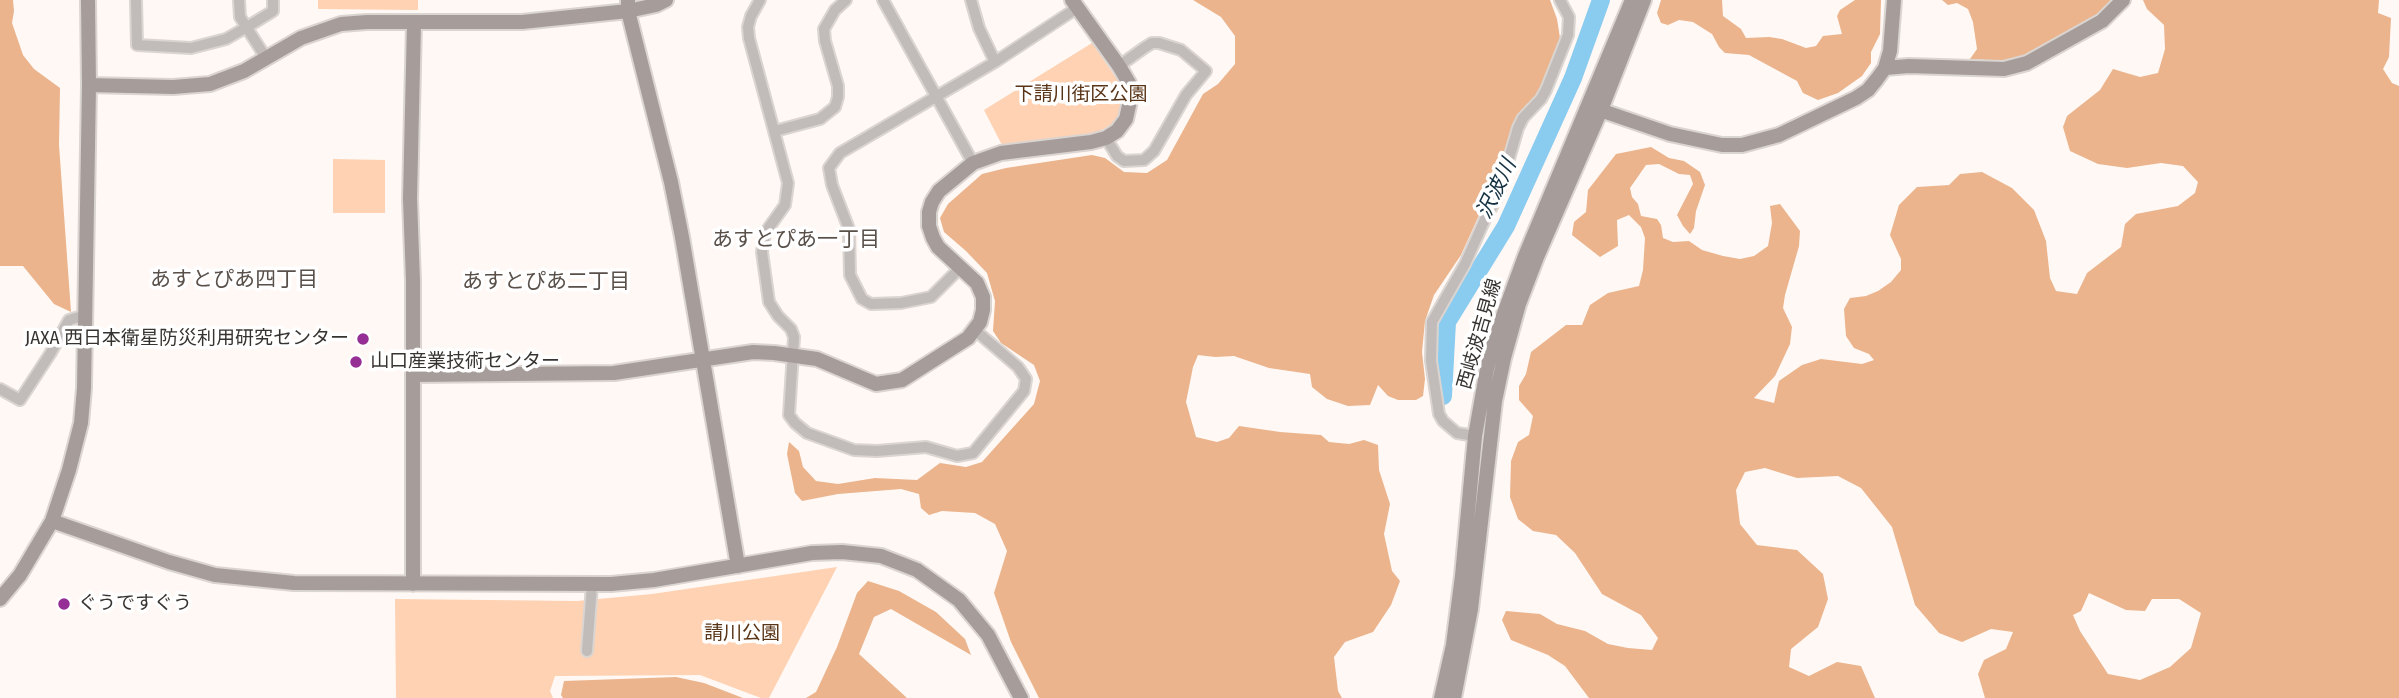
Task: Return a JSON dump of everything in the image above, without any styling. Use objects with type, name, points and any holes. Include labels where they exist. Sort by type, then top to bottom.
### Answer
[{"type":"street","points":[[0,599],[20,575],[52,521],[81,423],[86,315],[88,0]]},
{"type":"street","points":[[136,0],[137,45],[191,48],[226,39],[247,27],[273,11],[273,0]]},
{"type":"street","points":[[239,0],[240,17],[266,58]]},
{"type":"street","points":[[89,85],[193,86],[227,78],[301,38],[328,27],[360,22],[522,22],[628,6],[656,5],[666,0]]},
{"type":"street","points":[[760,0],[748,27],[788,183],[785,205],[765,233],[762,252],[769,302],[791,329],[794,337],[789,415],[807,432],[854,450],[926,447],[957,456],[973,453],[1026,386],[1026,379],[1018,367],[975,330]]},
{"type":"street","points":[[775,131],[820,118],[835,107],[838,86],[824,29],[835,10],[846,0]]},
{"type":"street","points":[[883,0],[972,163]]},
{"type":"street","points":[[971,0],[979,28],[995,62]]},
{"type":"street","points":[[1475,436],[1457,433],[1439,414],[1431,361],[1432,322],[1465,264],[1498,196],[1518,128],[1546,90],[1568,35],[1569,17],[1560,0]]},
{"type":"street","name":"西岐波吉見線","points":[[1441,698],[1453,645],[1462,576],[1475,436],[1495,338],[1586,105],[1632,0]]},
{"type":"street","name":"西岐波吉見線","points":[[1454,698],[1471,609],[1495,401],[1504,358],[1519,304],[1644,0]]},
{"type":"street","points":[[1586,105],[1701,142],[1742,145],[1779,135],[1868,90],[1885,68],[1890,51],[1894,0]]},
{"type":"street","points":[[1885,68],[1909,66],[2004,69],[2027,63],[2102,21],[2123,0]]},
{"type":"street","points":[[413,375],[614,373],[752,352],[817,359],[876,384],[902,380],[957,346],[975,330],[983,310],[983,297],[977,283],[938,247],[933,238],[929,226],[929,212],[939,191],[972,163],[1001,153],[1106,138],[1116,131],[1130,111],[1129,83],[1075,4],[995,62],[840,153],[829,168],[849,229],[850,275],[862,299],[871,303],[901,303],[931,297],[960,268]]},
{"type":"street","points":[[628,6],[671,182],[738,566]]},
{"type":"street","points":[[413,584],[410,199],[414,117],[414,22]]},
{"type":"street","points":[[1106,138],[1112,150],[1124,161],[1144,160],[1154,151],[1186,95],[1206,71],[1181,50],[1159,43],[1152,43],[1119,66]]},
{"type":"street","points":[[0,389],[20,400],[69,320],[86,315]]},
{"type":"street","points":[[52,521],[169,562],[215,575],[294,583],[592,585],[654,580],[812,553],[842,552],[881,556],[918,570],[944,588],[974,616],[988,635],[1021,698]]},
{"type":"street","points":[[587,651],[592,585]]},
{"type":"green space","points":[[318,0],[418,0],[418,10],[318,9]]},
{"type":"green space","name":"下請川街区公園","points":[[1092,43],[1121,85],[1123,97],[1120,114],[1113,124],[1096,133],[1002,145],[984,110]]},
{"type":"green space","points":[[333,159],[385,160],[385,213],[333,213]]},
{"type":"green space","name":"請川公園","points":[[837,567],[769,698],[761,698],[700,675],[555,676],[550,691],[553,698],[396,698],[395,599],[577,601],[652,594]]},
{"type":"shaded area","points":[[0,0],[13,0],[12,23],[23,55],[34,69],[60,88],[59,145],[71,312],[54,304],[23,266],[0,266]]},
{"type":"shaded area","points":[[1193,0],[1550,0],[1560,38],[1541,93],[1514,124],[1509,149],[1461,255],[1434,295],[1425,321],[1422,352],[1425,379],[1423,396],[1416,400],[1398,400],[1388,396],[1378,385],[1370,405],[1348,406],[1327,399],[1312,387],[1310,374],[1269,368],[1234,356],[1198,355],[1193,367],[1186,402],[1196,437],[1217,442],[1229,438],[1239,426],[1321,435],[1329,442],[1349,444],[1364,440],[1378,445],[1379,470],[1390,504],[1384,534],[1392,571],[1400,581],[1391,605],[1373,632],[1345,642],[1334,657],[1338,691],[1342,698],[1039,698],[1011,642],[994,593],[1007,551],[995,524],[975,513],[942,511],[929,515],[921,508],[919,494],[901,489],[838,494],[802,501],[795,493],[787,454],[789,442],[799,451],[803,467],[816,481],[838,484],[875,478],[917,480],[940,463],[966,467],[982,462],[1034,404],[1040,381],[1034,365],[1001,343],[993,331],[995,301],[987,273],[944,232],[940,218],[948,204],[982,174],[1092,155],[1105,158],[1124,172],[1147,173],[1167,160],[1203,94],[1218,84],[1235,64],[1235,36],[1221,17]]},
{"type":"shaded area","points":[[1661,0],[1722,0],[1723,16],[1741,29],[1746,38],[1782,39],[1806,48],[1816,46],[1823,36],[1842,34],[1837,16],[1840,10],[1855,0],[1881,0],[1880,34],[1871,52],[1871,63],[1862,76],[1838,93],[1818,100],[1803,93],[1797,81],[1749,55],[1725,53],[1712,34],[1693,22],[1679,20],[1668,25],[1661,23],[1657,13]]},
{"type":"shaded area","points":[[1942,0],[2114,0],[2092,19],[2033,53],[2001,61],[1970,59],[1977,49],[1968,9],[1957,3],[1948,5]]},
{"type":"shaded area","points":[[2143,0],[2379,0],[2378,13],[2391,18],[2389,57],[2383,69],[2392,83],[2399,86],[2399,698],[1985,698],[1978,674],[1984,660],[2006,649],[2013,632],[1991,629],[1962,642],[1939,633],[1915,605],[1892,527],[1861,488],[1838,476],[1797,478],[1765,468],[1745,472],[1736,490],[1740,524],[1757,545],[1797,550],[1823,574],[1828,599],[1818,627],[1791,649],[1789,667],[1809,676],[1837,662],[1861,666],[1875,698],[1589,698],[1565,666],[1548,655],[1511,640],[1502,620],[1506,611],[1540,614],[1557,624],[1585,631],[1608,644],[1628,648],[1652,650],[1658,638],[1641,615],[1602,594],[1575,553],[1556,535],[1533,531],[1518,519],[1510,497],[1511,461],[1518,442],[1529,435],[1533,416],[1519,400],[1519,386],[1526,374],[1531,352],[1566,325],[1582,325],[1590,305],[1608,293],[1639,286],[1645,238],[1641,227],[1629,215],[1617,220],[1618,246],[1600,257],[1572,235],[1574,222],[1586,212],[1588,190],[1616,154],[1651,147],[1669,158],[1684,161],[1700,172],[1705,185],[1690,234],[1677,215],[1693,184],[1690,175],[1679,174],[1659,164],[1646,165],[1630,188],[1641,216],[1657,219],[1663,238],[1673,242],[1689,241],[1702,250],[1723,256],[1740,259],[1754,256],[1768,246],[1772,223],[1770,206],[1780,204],[1800,231],[1799,246],[1783,308],[1792,327],[1790,344],[1775,376],[1754,398],[1774,403],[1779,381],[1802,365],[1821,359],[1862,364],[1874,360],[1869,354],[1854,348],[1846,336],[1844,309],[1850,298],[1878,291],[1891,282],[1901,270],[1901,259],[1890,235],[1899,205],[1917,187],[1949,185],[1960,174],[1982,172],[2012,188],[2034,210],[2046,241],[2050,278],[2056,291],[2077,294],[2087,273],[2121,247],[2125,224],[2136,214],[2178,206],[2195,193],[2198,182],[2183,166],[2161,163],[2127,168],[2098,164],[2070,151],[2063,127],[2067,116],[2100,90],[2113,69],[2140,77],[2158,73],[2165,49],[2164,25],[2147,9]],"holes":[[[2089,593],[2126,610],[2145,611],[2152,599],[2179,599],[2201,613],[2191,648],[2170,667],[2140,680],[2108,674],[2080,631],[2073,615],[2081,611]]]},
{"type":"shaded area","points":[[868,581],[899,591],[936,612],[965,639],[971,655],[891,609],[874,617],[859,654],[907,698],[806,698],[816,692],[837,647],[857,593]]},
{"type":"shaded area","points":[[676,677],[704,683],[743,698],[563,698],[561,695],[564,681]]},
{"type":"waterway","name":"沢波川","points":[[1443,396],[1447,322],[1506,226],[1573,78],[1601,0]]},
{"type":"place","name":"JAXA 西日本衛星防災利用研究センター","points":[[363,339]]},
{"type":"place","name":"山口産業技術センター","points":[[356,362]]},
{"type":"place","name":"ぐうですぐう","points":[[64,604]]},
{"type":"district","name":"あすとぴあ一丁目","points":[[796,240]]},
{"type":"district","name":"あすとぴあ四丁目","points":[[234,280]]},
{"type":"district","name":"あすとぴあ二丁目","points":[[546,282]]}]
